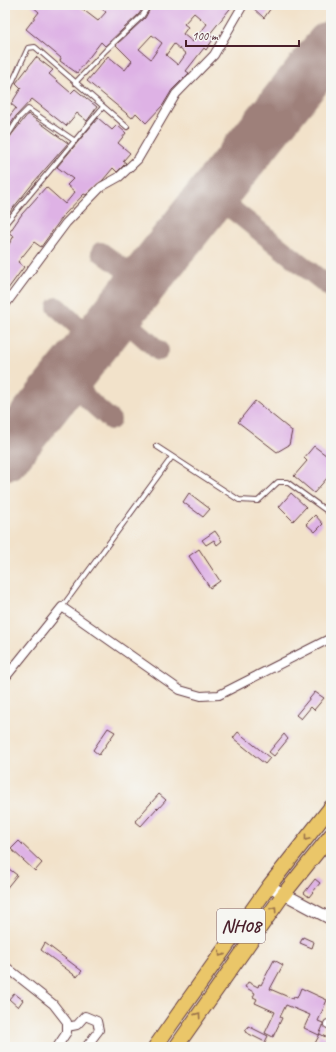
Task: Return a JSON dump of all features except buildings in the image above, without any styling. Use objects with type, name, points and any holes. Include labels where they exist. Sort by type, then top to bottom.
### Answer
[{"type":"highway","name":"NH08","points":[[155,1047],[269,886],[331,807]]},
{"type":"highway","name":"NH08","points":[[176,1047],[283,895],[331,835]]},
{"type":"street","points":[[5,305],[66,223],[101,187],[119,177],[138,159],[176,94],[214,54],[243,5]]},
{"type":"street","points":[[5,678],[62,607],[180,690],[201,696],[219,695],[331,638]]},
{"type":"street","points":[[269,886],[283,895],[331,919]]},
{"type":"street","points":[[5,966],[53,1004],[67,1022],[66,1032],[57,1047]]},
{"type":"street","points":[[67,1027],[77,1025],[86,1016],[97,1021],[100,1030],[86,1047]]},
{"type":"lane","points":[[75,83],[106,50],[142,16],[149,5]]},
{"type":"lane","points":[[5,98],[28,48],[35,47],[103,108],[127,127]]},
{"type":"lane","points":[[5,140],[18,118],[28,108],[75,141]]},
{"type":"lane","points":[[5,224],[103,108]]},
{"type":"lane","points":[[156,446],[240,500],[258,501],[278,482],[287,482],[331,514]]},
{"type":"lane","points":[[62,607],[172,457]]},
{"type":"taxiway","points":[[230,172],[226,191],[228,201],[233,210],[331,288]]},
{"type":"taxiway","points":[[191,221],[210,208],[221,207],[233,210]]},
{"type":"taxiway","points":[[101,252],[142,282]]},
{"type":"taxiway","points":[[57,307],[95,342]]},
{"type":"taxiway","points":[[117,314],[159,351]]},
{"type":"taxiway","points":[[88,351],[80,375],[82,391],[86,397],[111,420]]},
{"type":"taxiway","points":[[39,413],[49,403],[58,397],[69,394],[83,395]]},
{"type":"runway","points":[[5,455],[331,46]]}]
